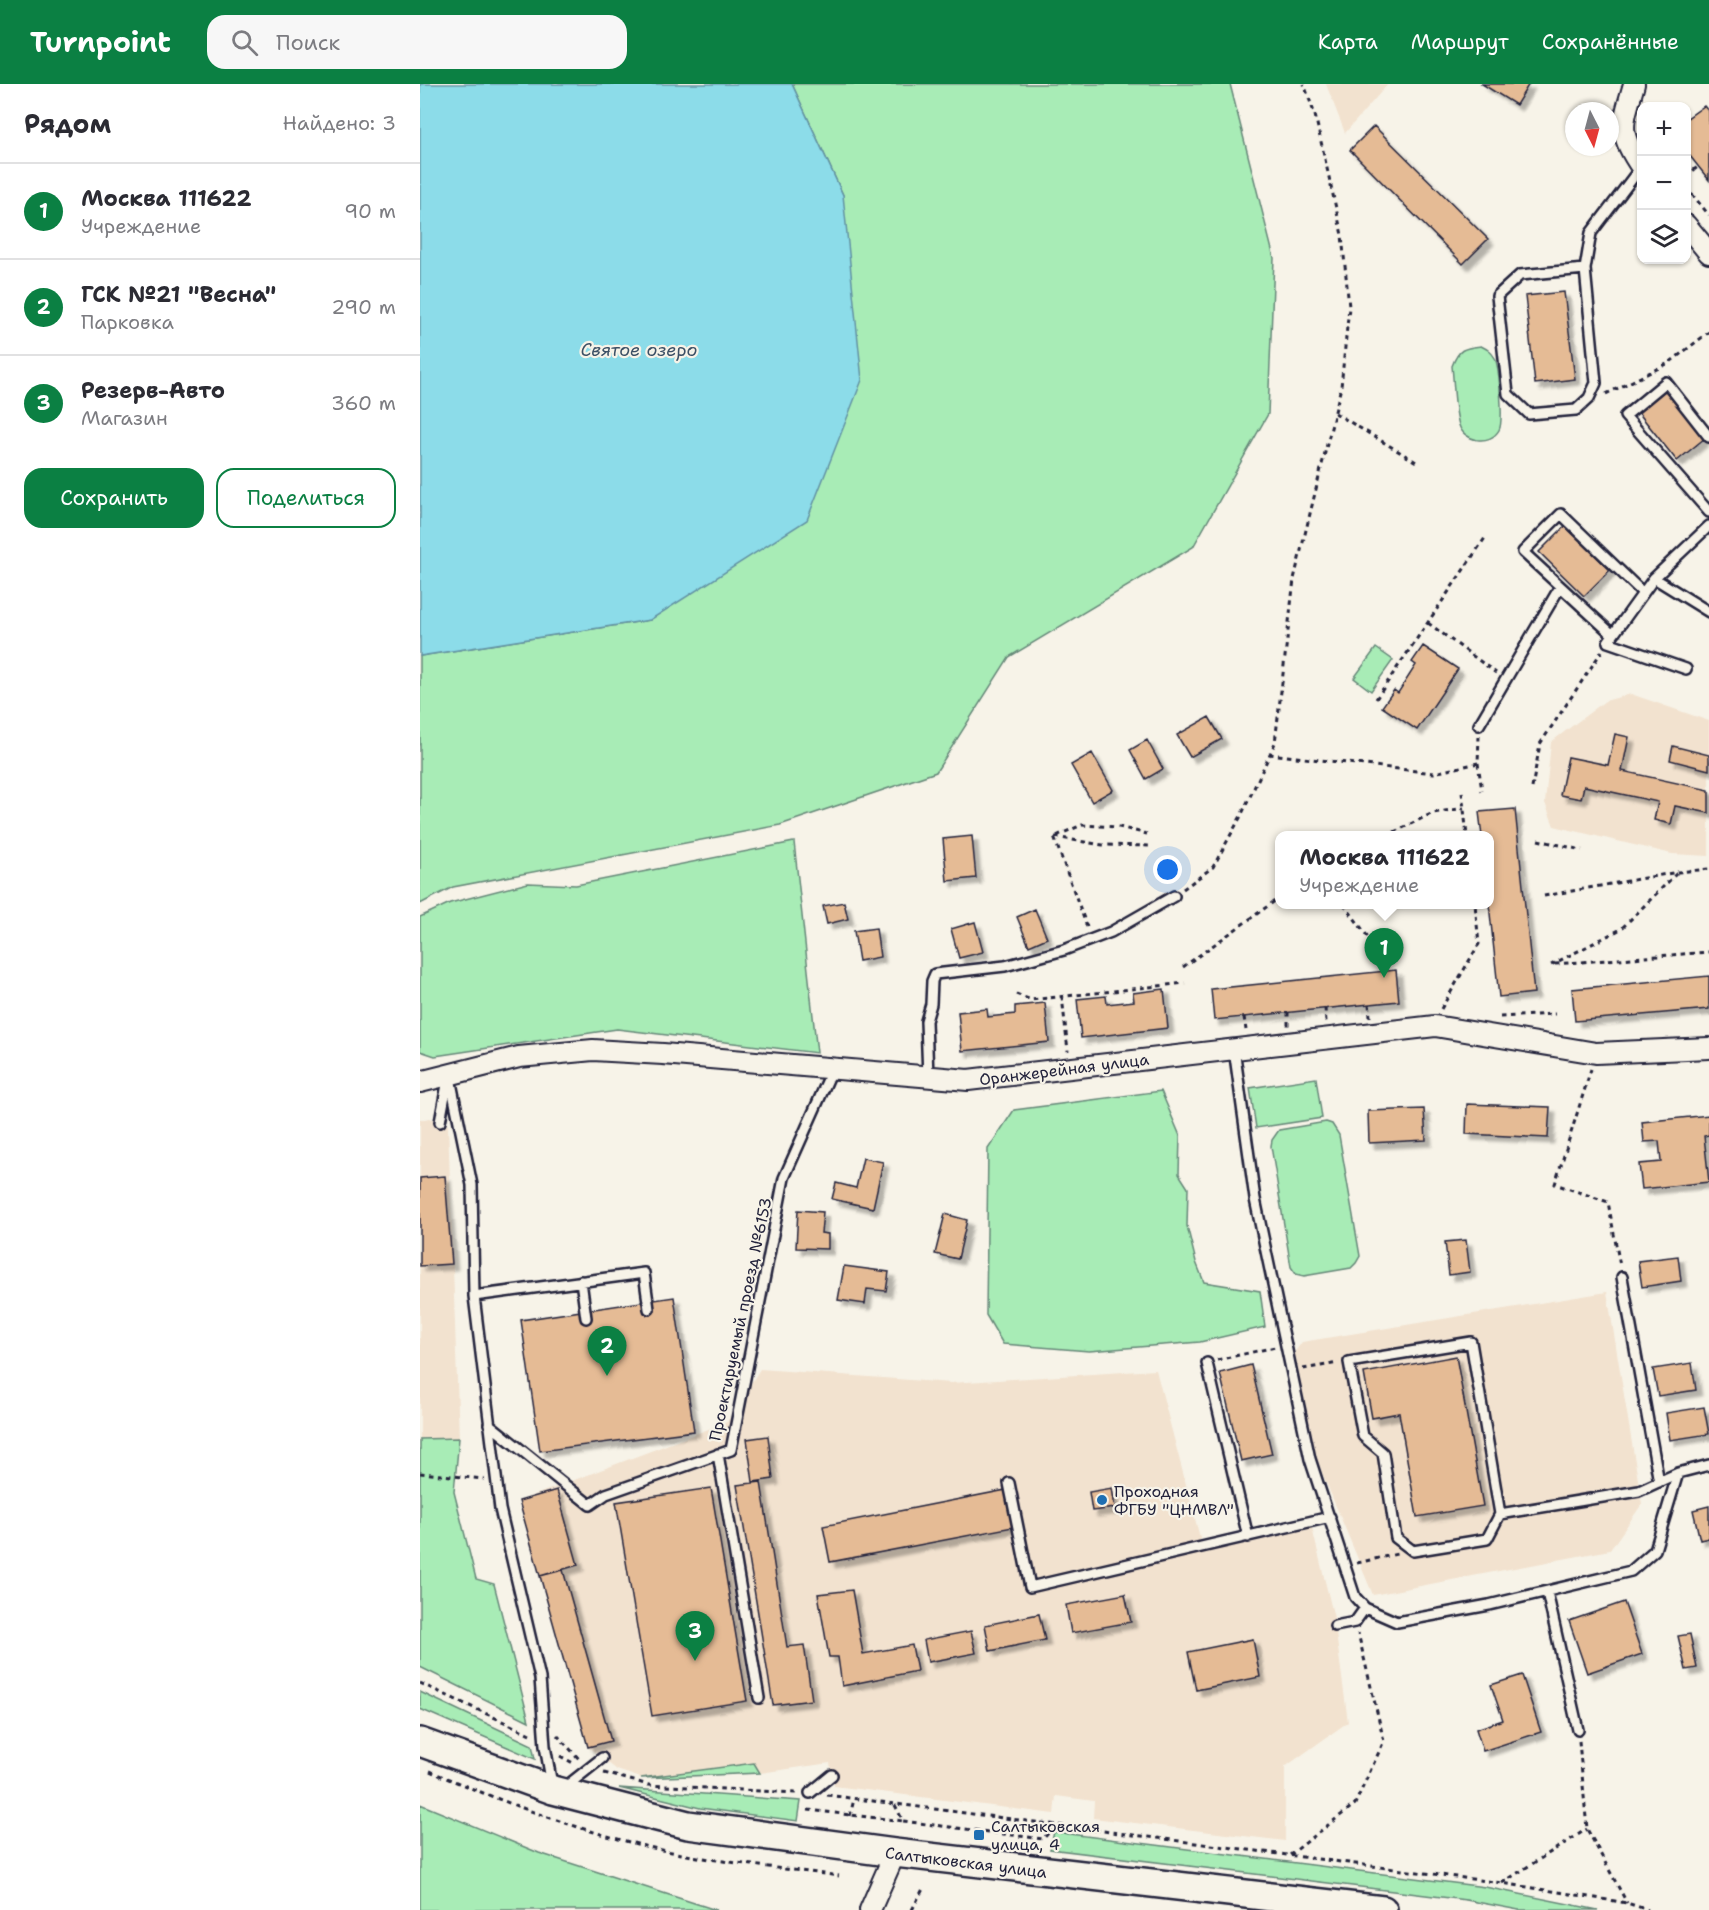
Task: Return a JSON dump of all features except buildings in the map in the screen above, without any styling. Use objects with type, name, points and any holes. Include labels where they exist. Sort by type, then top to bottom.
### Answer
[{"type":"main road","name":"Салтыковская улица","points":[[420,1728],[556,1791]]},
{"type":"main road","name":"Салтыковская улица","points":[[420,1742],[556,1791],[688,1825],[895,1853],[1381,1910]]},
{"type":"street","points":[[1634,84],[1622,127],[1627,146],[1637,161]]},
{"type":"street","points":[[1691,231],[1709,253]]},
{"type":"street","name":"Оранжерейная улица","points":[[420,1082],[519,1056],[593,1050],[968,1080],[1435,1026],[1596,1053],[1709,1047]]},
{"type":"street","points":[[870,1910],[895,1853]]},
{"type":"lane","points":[[1585,269],[1520,275],[1497,296],[1508,394],[1529,414],[1576,410],[1589,398],[1596,383],[1585,269],[1591,233],[1637,172]]},
{"type":"lane","points":[[1709,437],[1666,382],[1625,416],[1709,512]]},
{"type":"lane","points":[[1643,593],[1561,514],[1523,552],[1610,638],[1686,669]]},
{"type":"lane","points":[[1610,638],[1654,578],[1709,526]]},
{"type":"lane","points":[[1654,578],[1709,612]]},
{"type":"lane","points":[[1479,725],[1560,587]]},
{"type":"lane","points":[[928,1077],[926,1021],[935,974],[1005,966],[1064,950],[1110,932],[1174,896]]},
{"type":"lane","points":[[1234,1049],[1255,1199],[1310,1459],[1355,1598],[1365,1608],[1397,1622],[1547,1592],[1631,1571],[1655,1550],[1678,1473]]},
{"type":"lane","name":"Проектируемый проезд №6153","points":[[489,1424],[590,1505],[606,1494],[731,1450],[784,1178],[833,1068]]},
{"type":"lane","points":[[440,1122],[449,1073]]},
{"type":"lane","points":[[449,1073],[472,1185],[474,1296],[500,1509],[540,1678],[545,1746],[556,1791],[602,1758]]},
{"type":"lane","points":[[474,1296],[644,1273],[649,1309]]},
{"type":"lane","points":[[1622,1277],[1659,1482]]},
{"type":"lane","points":[[581,1281],[586,1318]]},
{"type":"lane","points":[[1471,1342],[1500,1514],[1487,1539],[1414,1551],[1396,1538],[1383,1453],[1362,1436],[1349,1362],[1471,1342]]},
{"type":"lane","points":[[1207,1363],[1248,1537]]},
{"type":"lane","points":[[718,1454],[759,1698]]},
{"type":"lane","points":[[1500,1514],[1639,1491],[1678,1473],[1709,1465]]},
{"type":"lane","points":[[1009,1483],[1030,1587],[1330,1517]]},
{"type":"lane","points":[[1547,1592],[1578,1730]]},
{"type":"lane","points":[[1335,1626],[1355,1622],[1365,1608]]},
{"type":"lane","points":[[810,1793],[832,1775]]},
{"type":"path","points":[[1174,896],[1213,867],[1241,816],[1275,743],[1294,579],[1341,387],[1349,307],[1342,235],[1315,115],[1304,84]]},
{"type":"path","points":[[1691,172],[1698,166]]},
{"type":"path","points":[[1691,193],[1709,215]]},
{"type":"path","points":[[1589,398],[1612,392],[1644,377],[1669,363],[1709,332]]},
{"type":"path","points":[[1334,412],[1418,464]]},
{"type":"path","points":[[1376,699],[1485,538]]},
{"type":"path","points":[[1428,623],[1506,680]]},
{"type":"path","points":[[1532,788],[1540,744],[1610,638]]},
{"type":"path","points":[[1479,725],[1478,763],[1482,791]]},
{"type":"path","points":[[1269,754],[1434,773],[1478,763]]},
{"type":"path","points":[[1462,792],[1466,831]]},
{"type":"path","points":[[1396,831],[1433,813],[1464,808]]},
{"type":"path","points":[[1054,837],[1082,825],[1119,827],[1147,834]]},
{"type":"path","points":[[1054,837],[1103,844],[1152,846]]},
{"type":"path","points":[[1054,837],[1091,940]]},
{"type":"path","points":[[1538,840],[1582,850]]},
{"type":"path","points":[[1544,896],[1678,872],[1709,869]]},
{"type":"path","points":[[1678,872],[1620,929],[1551,965],[1709,952]]},
{"type":"path","points":[[1183,967],[1275,901]]},
{"type":"path","points":[[1348,909],[1381,955],[1383,971]]},
{"type":"path","points":[[1440,1011],[1479,944],[1476,909]]},
{"type":"path","points":[[1016,994],[1031,1000],[1185,983]]},
{"type":"path","points":[[1062,996],[1069,1061]]},
{"type":"path","points":[[1500,1017],[1555,1014]]},
{"type":"path","points":[[1596,1053],[1555,1184],[1608,1202],[1622,1277]]},
{"type":"path","points":[[1207,1363],[1286,1345]]},
{"type":"path","points":[[1297,1370],[1349,1362]]},
{"type":"path","points":[[420,1473],[496,1480]]},
{"type":"path","points":[[1355,1564],[1414,1551]]},
{"type":"path","points":[[1290,1855],[1354,1804],[1384,1741],[1355,1622]]},
{"type":"path","points":[[420,1683],[527,1731],[572,1764],[649,1785],[810,1793],[1502,1883],[1627,1903],[1648,1910]]},
{"type":"path","points":[[543,1720],[577,1757]]},
{"type":"path","points":[[1578,1730],[1587,1829],[1627,1903]]},
{"type":"path","points":[[850,1816],[854,1799]]},
{"type":"path","points":[[895,1804],[903,1821]]},
{"type":"path","points":[[808,1810],[1043,1839],[1054,1826]]},
{"type":"path","points":[[1502,1883],[1587,1829]]},
{"type":"path","points":[[912,1910],[923,1889]]},
{"type":"shaded area","points":[[1326,84],[1388,84],[1345,133]]},
{"type":"shaded area","points":[[1631,694],[1709,721],[1709,856],[1672,854],[1554,826],[1545,803],[1551,742],[1605,701]]},
{"type":"shaded area","points":[[429,1118],[448,1125],[459,1438],[420,1439],[420,1120]]},
{"type":"shaded area","points":[[1607,1292],[1642,1504],[1610,1550],[1373,1595],[1315,1456],[1294,1353],[1302,1342]]},
{"type":"shaded area","points":[[760,1369],[951,1383],[1156,1370],[1204,1553],[1312,1528],[1334,1618],[1348,1722],[1285,1767],[1285,1841],[1093,1818],[1094,1801],[1056,1796],[1054,1814],[834,1786],[830,1763],[760,1773],[754,1763],[641,1778],[617,1770],[588,1747],[519,1501],[727,1422]]},
{"type":"green space","points":[[792,84],[1230,84],[1274,258],[1268,414],[1193,547],[1009,657],[936,772],[780,825],[453,887],[420,904],[420,656],[650,620],[843,195]]},
{"type":"green space","points":[[1481,346],[1489,350],[1495,358],[1501,406],[1499,430],[1490,438],[1478,440],[1466,435],[1459,425],[1452,366],[1460,352],[1470,347]]},
{"type":"green space","points":[[1376,648],[1393,660],[1371,691],[1354,678]]},
{"type":"green space","points":[[794,842],[817,1053],[617,1029],[435,1056],[420,1051],[420,917],[450,903],[528,883],[576,885]]},
{"type":"green space","points":[[1316,1078],[1322,1118],[1256,1128],[1250,1088]]},
{"type":"green space","points":[[1161,1091],[1180,1136],[1179,1174],[1188,1188],[1187,1226],[1196,1262],[1204,1282],[1260,1291],[1265,1327],[1200,1342],[1089,1351],[1003,1344],[986,1315],[988,1149],[1014,1110]]},
{"type":"green space","points":[[1326,1122],[1332,1124],[1339,1135],[1360,1256],[1351,1268],[1304,1276],[1296,1274],[1291,1267],[1271,1146],[1279,1130]]},
{"type":"green space","points":[[459,1438],[454,1492],[476,1579],[494,1584],[529,1721],[420,1667],[420,1439]]},
{"type":"green space","points":[[420,1692],[532,1745],[535,1759],[420,1709]]},
{"type":"green space","points":[[754,1763],[760,1773],[641,1778]]},
{"type":"green space","points":[[619,1788],[801,1801],[798,1821],[700,1808]]},
{"type":"green space","points":[[420,1804],[539,1853],[716,1910],[420,1910]]},
{"type":"green space","points":[[1054,1832],[1485,1887],[1598,1910],[1519,1910],[1466,1900],[1050,1849]]},
{"type":"water","name":"Святое озеро","points":[[420,84],[792,84],[843,195],[862,380],[807,520],[650,620],[420,656]]},
{"type":"place","name":"Москва 111622","points":[[1384,978]]},
{"type":"place","name":"ГСК №21 \"Весна\"","points":[[607,1376]]},
{"type":"place","name":"Проходная ФГБУ \"ЦНМВЛ\"","points":[[1102,1500]]},
{"type":"place","name":"Резерв-Авто","points":[[695,1661]]},
{"type":"place","name":"Салтыковская улица, 4","points":[[979,1835]]}]
